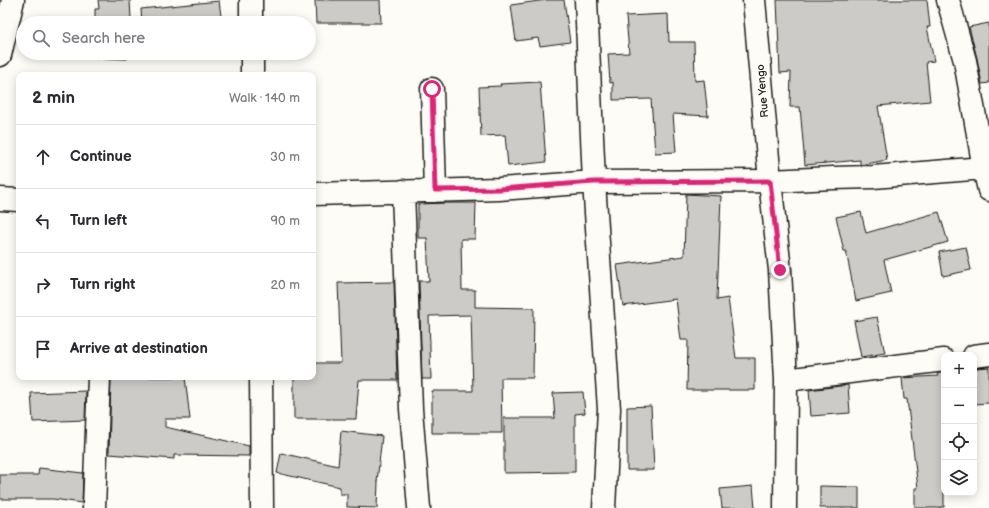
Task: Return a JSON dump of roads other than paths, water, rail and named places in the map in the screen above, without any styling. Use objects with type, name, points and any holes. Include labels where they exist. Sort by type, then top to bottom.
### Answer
[{"type":"street","points":[[0,55],[13,0]]},
{"type":"street","points":[[251,0],[251,16]]},
{"type":"street","points":[[586,0],[594,182],[609,410],[604,508]]},
{"type":"street","name":"Rue Yengo","points":[[754,0],[770,181],[780,270],[786,380],[785,508]]},
{"type":"street","points":[[948,0],[965,61],[989,190]]},
{"type":"street","points":[[252,60],[252,72]]},
{"type":"street","points":[[432,89],[435,190]]},
{"type":"street","points":[[316,194],[499,189],[594,182],[770,181],[873,177],[984,168]]},
{"type":"street","points":[[403,191],[411,409],[419,508]]},
{"type":"street","points":[[0,199],[16,200]]},
{"type":"street","points":[[977,356],[989,354]]},
{"type":"street","points":[[786,380],[941,360]]},
{"type":"street","points":[[94,508],[99,380]]},
{"type":"street","points":[[261,380],[262,508]]}]
